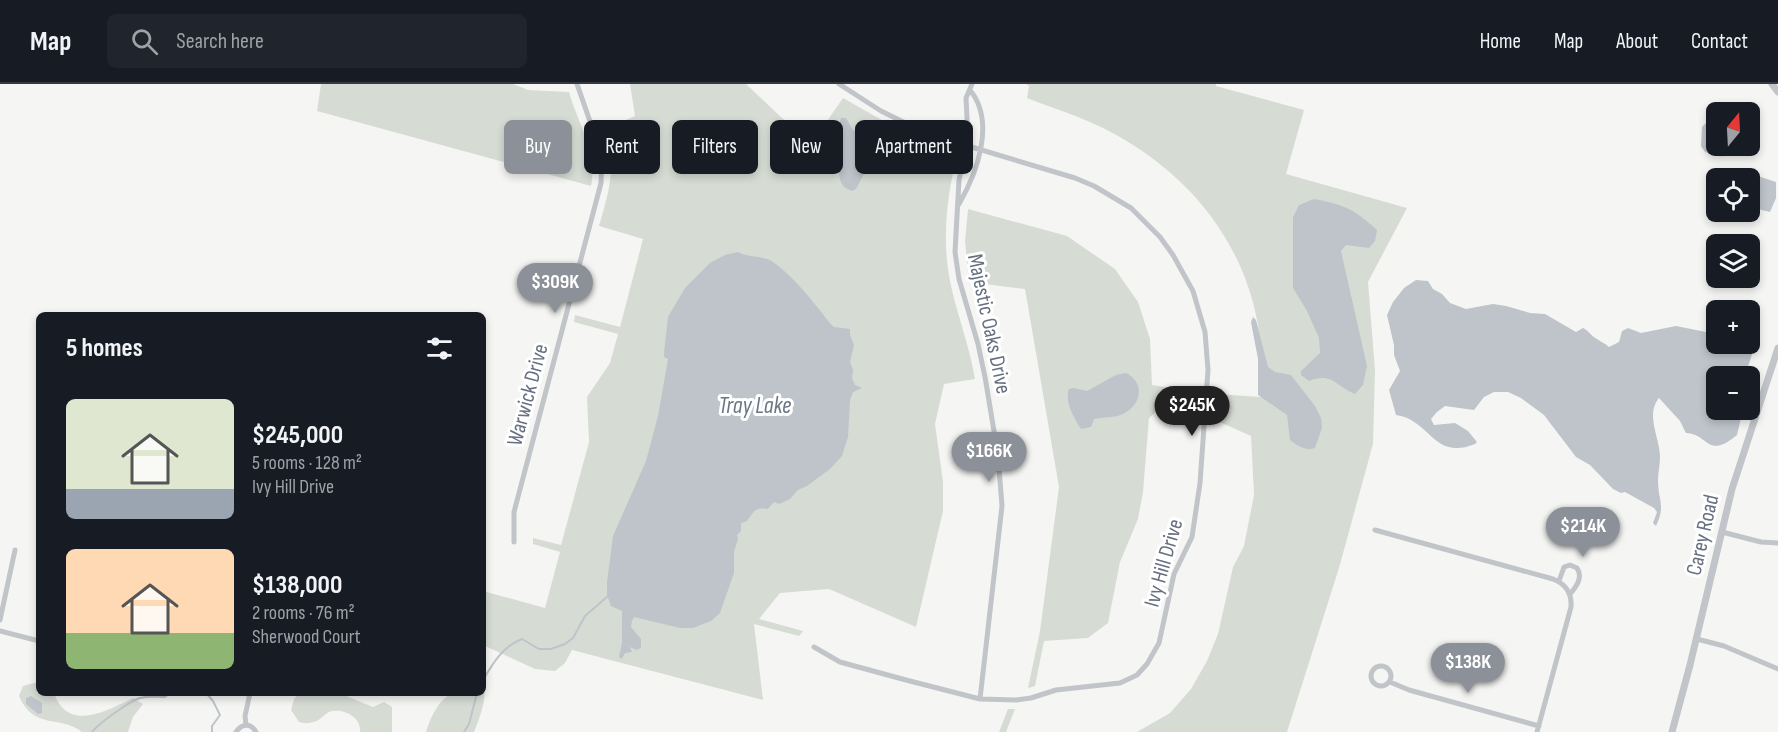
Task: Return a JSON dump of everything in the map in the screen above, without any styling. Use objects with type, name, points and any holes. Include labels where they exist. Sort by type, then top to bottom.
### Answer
[{"type":"street","name":"Warwick Drive","points":[[514,542],[514,512],[601,183],[602,156],[577,84]]},
{"type":"street","name":"Ivy Hill Drive","points":[[839,84],[860,99],[898,120]]},
{"type":"street","points":[[1772,84],[1778,92]]},
{"type":"street","name":"Majestic Oaks Drive","points":[[966,120],[966,98],[971,87]]},
{"type":"street","name":"Majestic Oaks Drive","points":[[957,207],[973,177],[981,152],[981,116],[971,87]]},
{"type":"street","name":"Ivy Hill Drive","points":[[814,647],[840,662],[980,699],[1016,700],[1056,690],[1120,683],[1137,675],[1147,664],[1159,643],[1174,574],[1192,537],[1200,483],[1208,370],[1205,332],[1193,291],[1173,255],[1146,222],[1131,208],[1094,186],[973,149]]},
{"type":"street","name":"Majestic Oaks Drive","points":[[960,174],[955,252],[967,310],[978,344],[998,455],[1002,506],[980,699]]},
{"type":"street","name":"Carey Road","points":[[1672,732],[1697,639],[1736,474],[1778,348]]},
{"type":"street","points":[[1375,530],[1559,581],[1570,594],[1571,607],[1538,729],[1409,690],[1390,682]]},
{"type":"street","points":[[1722,532],[1761,542],[1778,543]]},
{"type":"street","points":[[0,620],[15,550]]},
{"type":"street","points":[[1559,581],[1564,567],[1570,565],[1577,568],[1580,576],[1577,586],[1570,594]]},
{"type":"street","points":[[0,631],[36,640]]},
{"type":"street","points":[[1697,639],[1724,646],[1778,669]]},
{"type":"street","points":[[246,725],[245,716],[249,696]]},
{"type":"street","points":[[237,732],[240,727],[246,725],[252,727],[256,732]]},
{"type":"shaded area","points":[[321,84],[513,84],[528,90],[569,92],[584,133],[584,174],[592,174],[591,186],[547,174],[572,174],[572,120],[504,120],[504,162],[317,111]]},
{"type":"shaded area","points":[[630,84],[746,84],[785,120],[770,120],[770,174],[843,174],[843,120],[828,120],[843,98],[882,120],[855,120],[855,174],[953,174],[946,221],[947,256],[952,290],[975,379],[944,384],[935,424],[943,482],[943,511],[916,627],[829,589],[780,593],[759,619],[803,631],[799,636],[754,624],[763,700],[572,650],[565,663],[555,671],[535,669],[486,646],[486,592],[545,608],[560,552],[533,544],[533,538],[561,545],[589,442],[587,397],[610,363],[618,334],[574,322],[575,315],[620,327],[643,239],[599,226],[610,174],[660,174],[660,120],[626,120],[635,116]]},
{"type":"shaded area","points":[[1026,84],[1216,84],[1216,86],[1304,110],[1286,174],[1407,208],[1368,282],[1375,370],[1373,444],[1339,568],[1287,732],[1137,732],[1170,713],[1191,689],[1207,661],[1218,634],[1233,567],[1244,546],[1254,495],[1251,436],[1213,419],[1215,394],[1261,397],[1259,329],[1249,288],[1237,259],[1203,206],[1182,183],[1158,162],[1103,128],[1027,98],[1029,86]]},
{"type":"shaded area","points":[[968,209],[1067,236],[1115,269],[1138,302],[1150,339],[1152,385],[1197,392],[1196,412],[1159,409],[1149,418],[1143,492],[1138,519],[1120,562],[1108,623],[1088,638],[1044,641],[1035,686],[1028,688],[1040,631],[1059,487],[1025,289],[969,282],[965,241]]},
{"type":"shaded area","points":[[36,683],[36,696],[56,696],[60,705],[68,712],[78,715],[99,713],[133,698],[143,704],[133,717],[128,732],[82,732],[32,714],[19,696],[23,686]]},
{"type":"shaded area","points":[[296,696],[346,696],[373,707],[384,702],[392,707],[392,732],[360,732],[358,722],[350,714],[340,711],[329,712],[311,723],[299,722],[291,710]]},
{"type":"shaded area","points":[[448,696],[484,696],[474,732],[426,732],[433,715]]},
{"type":"shaded area","points":[[1008,709],[1015,709],[1006,732],[999,732]]},
{"type":"water","points":[[846,118],[855,131],[855,174],[864,174],[856,189],[852,191],[843,185],[839,177],[839,174],[843,174],[843,120],[841,120]]},
{"type":"water","points":[[1706,123],[1706,152],[1701,146],[1702,127]]},
{"type":"water","points":[[1760,177],[1776,182],[1776,198],[1770,212],[1760,210]]},
{"type":"water","points":[[1314,199],[1334,203],[1348,209],[1377,230],[1375,241],[1369,248],[1346,245],[1341,251],[1367,366],[1363,385],[1355,394],[1329,379],[1309,381],[1301,375],[1301,371],[1320,353],[1319,338],[1307,311],[1293,288],[1293,217],[1299,205]]},
{"type":"water","name":"Tray Lake","points":[[738,252],[773,262],[798,284],[834,327],[850,329],[854,345],[850,362],[853,370],[852,378],[855,385],[862,388],[853,392],[850,400],[848,437],[842,456],[830,469],[798,490],[790,499],[779,504],[774,502],[768,509],[757,510],[747,521],[741,523],[741,531],[737,535],[734,552],[734,573],[720,613],[711,621],[693,628],[680,628],[634,617],[631,627],[641,639],[641,648],[636,650],[630,647],[632,652],[625,653],[622,659],[619,657],[622,643],[622,611],[611,606],[607,595],[613,536],[646,461],[658,416],[668,359],[664,357],[664,353],[668,317],[685,288],[710,263],[725,255]]},
{"type":"water","points":[[1416,280],[1428,281],[1433,289],[1442,294],[1450,303],[1466,309],[1493,304],[1530,313],[1545,314],[1576,332],[1583,328],[1609,347],[1619,342],[1622,331],[1628,328],[1641,333],[1676,326],[1706,332],[1706,354],[1752,354],[1748,366],[1706,366],[1706,420],[1741,420],[1737,435],[1720,445],[1709,444],[1694,434],[1686,433],[1680,421],[1659,398],[1653,412],[1660,457],[1658,487],[1661,513],[1656,526],[1653,523],[1657,512],[1654,508],[1625,492],[1621,493],[1613,489],[1590,465],[1576,457],[1544,415],[1521,398],[1508,392],[1494,392],[1484,397],[1474,410],[1445,406],[1437,412],[1431,419],[1434,425],[1455,423],[1468,431],[1477,442],[1461,448],[1441,444],[1408,418],[1396,415],[1389,390],[1400,371],[1394,355],[1387,315],[1393,302],[1404,288]]},
{"type":"water","points":[[1253,317],[1256,320],[1268,367],[1275,372],[1291,375],[1315,406],[1321,418],[1322,428],[1315,448],[1305,448],[1290,440],[1287,415],[1258,395],[1258,359],[1251,322]]},
{"type":"water","points":[[1126,373],[1132,377],[1139,388],[1134,405],[1120,415],[1094,419],[1091,427],[1081,429],[1069,404],[1069,389],[1087,391],[1116,375]]},
{"type":"water","points":[[31,696],[42,703],[42,713],[38,714],[26,704],[26,698]]},
{"type":"waterway","points":[[486,675],[504,651],[522,639],[539,649],[551,649],[565,644],[573,638],[585,616],[608,596]]},
{"type":"waterway","points":[[92,732],[135,700],[166,696]]},
{"type":"waterway","points":[[209,696],[220,715],[212,726],[212,732]]},
{"type":"waterway","points":[[464,732],[469,724],[476,696]]}]
